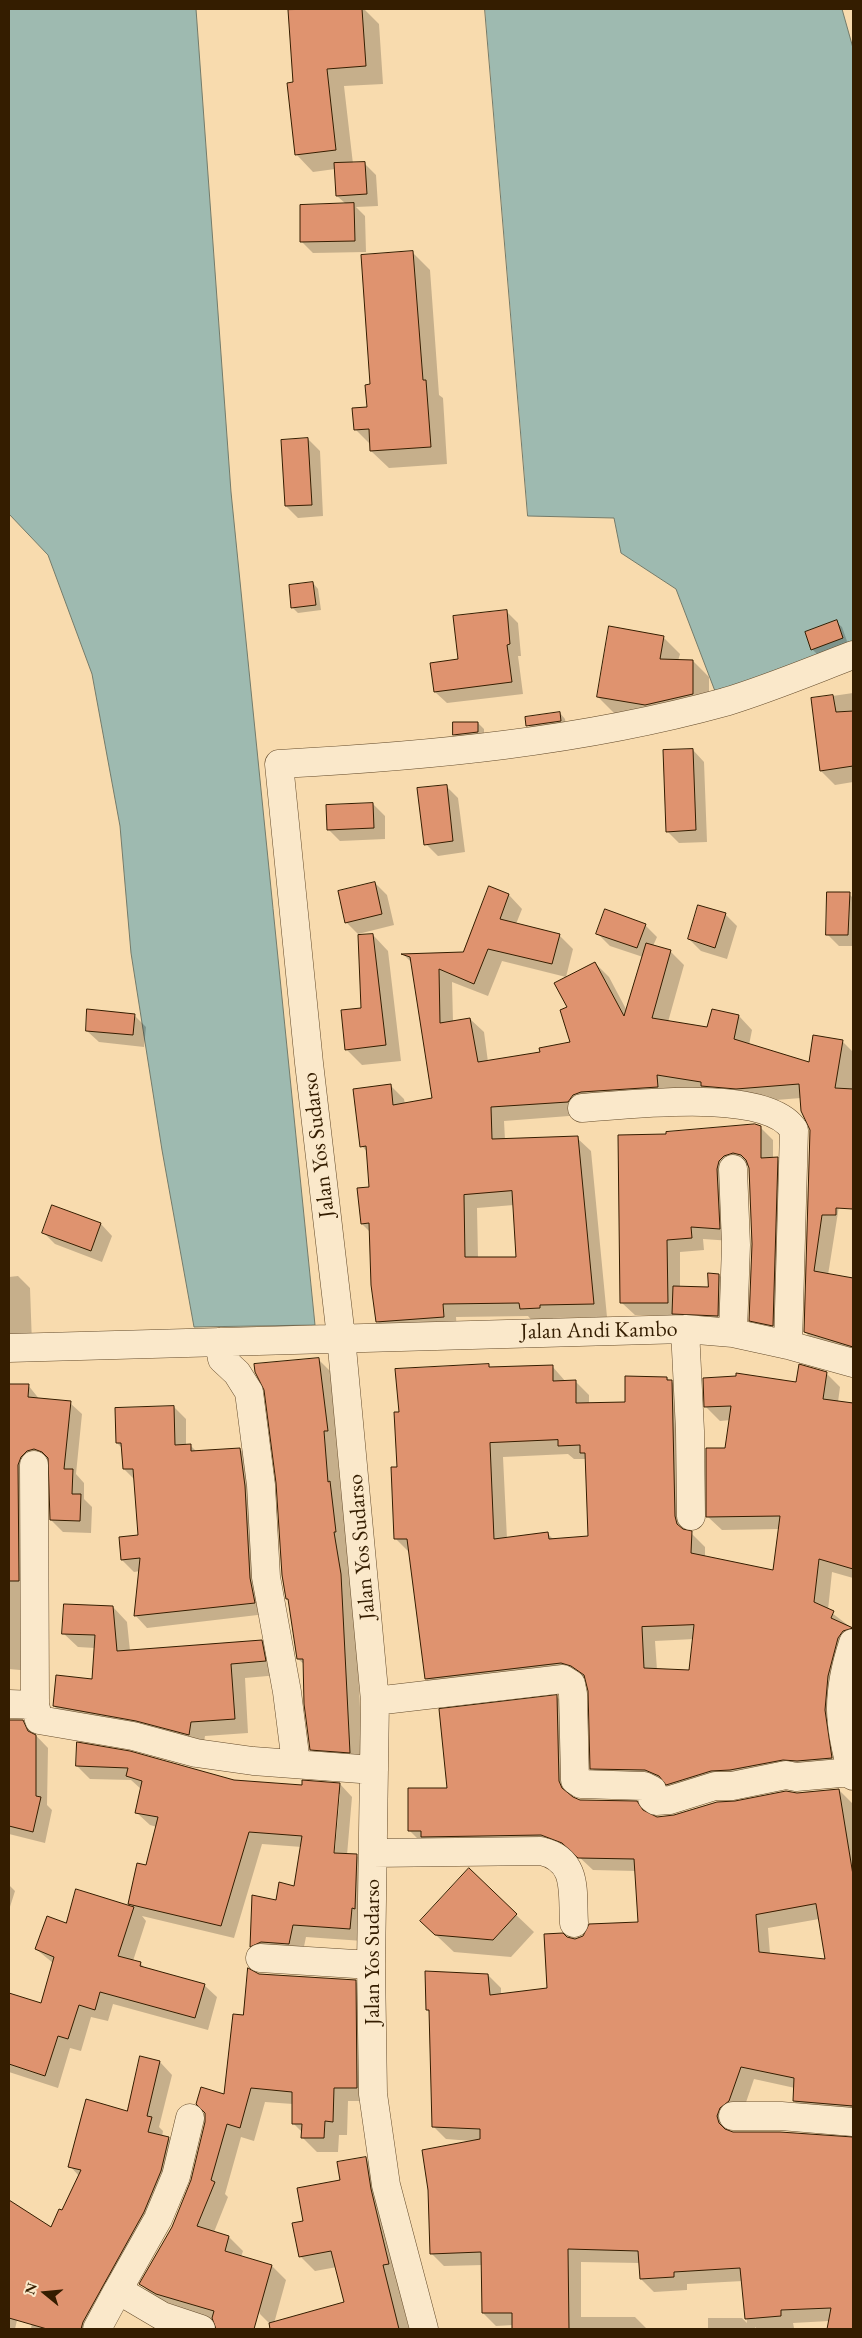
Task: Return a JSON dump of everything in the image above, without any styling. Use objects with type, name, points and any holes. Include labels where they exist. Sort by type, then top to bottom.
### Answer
[{"type":"street","name":"Jalan Yos Sudarso","points":[[424,2329],[386,2186],[373,2094],[371,1965],[375,1701],[342,1337],[309,1062],[279,764],[400,757],[526,742],[626,725],[726,702],[853,655]]},
{"type":"street","points":[[582,1108],[728,1102],[768,1110],[789,1122],[794,1130],[788,1345]]},
{"type":"street","points":[[733,1170],[736,1245],[733,1333]]},
{"type":"street","name":"Jalan Andi Kambo","points":[[9,1348],[342,1337],[685,1329],[733,1333],[788,1345],[853,1363]]},
{"type":"street","points":[[685,1329],[690,1431],[691,1516]]},
{"type":"street","points":[[219,1342],[222,1359],[237,1373],[249,1392],[260,1485],[266,1577],[287,1692],[296,1763]]},
{"type":"street","points":[[34,1464],[35,1705],[39,1720],[133,1736],[196,1753],[254,1761],[374,1770]]},
{"type":"street","points":[[375,1701],[564,1679],[571,1684],[573,1694],[575,1780],[580,1784],[644,1786],[652,1790],[652,1798],[656,1801],[670,1800],[715,1786],[732,1786],[786,1775],[796,1777],[853,1774],[843,1744],[840,1703],[843,1677],[853,1643]]},
{"type":"street","points":[[9,1704],[35,1705]]},
{"type":"street","points":[[374,1853],[541,1852],[552,1854],[564,1862],[571,1875],[574,1923]]},
{"type":"street","points":[[260,1958],[371,1965]]},
{"type":"street","points":[[733,2116],[781,2116],[853,2122]]},
{"type":"street","points":[[97,2329],[158,2219],[176,2176],[190,2118]]},
{"type":"street","points":[[118,2290],[162,2316],[201,2329]]},
{"type":"water","points":[[9,9],[196,9],[231,492],[315,1325],[194,1327],[162,1150],[131,953],[120,826],[92,674],[48,555],[9,514]]},
{"type":"water","points":[[485,9],[842,9],[853,48],[853,642],[718,699],[676,589],[621,553],[614,518],[528,516]]},
{"type":"building","points":[[362,9],[366,66],[327,69],[336,150],[295,155],[287,83],[293,82],[288,10]]},
{"type":"building","points":[[365,162],[367,194],[336,196],[334,163]]},
{"type":"building","points":[[354,203],[355,241],[300,242],[300,205]]},
{"type":"building","points":[[413,251],[423,380],[426,380],[431,447],[370,451],[369,429],[354,430],[352,408],[367,407],[365,385],[370,384],[361,255]]},
{"type":"building","points":[[308,438],[312,505],[285,506],[281,440]]},
{"type":"building","points":[[313,582],[316,605],[291,608],[289,585]]},
{"type":"building","points":[[507,610],[510,644],[507,645],[512,682],[434,692],[430,663],[458,659],[453,616]]},
{"type":"building","points":[[837,620],[843,638],[811,650],[805,632]]},
{"type":"building","points":[[609,626],[664,636],[660,659],[693,660],[693,694],[645,705],[597,697]]},
{"type":"building","points":[[833,695],[836,712],[853,711],[853,766],[820,771],[811,698]]},
{"type":"building","points":[[560,712],[561,721],[526,726],[525,717]]},
{"type":"building","points":[[453,722],[478,722],[478,732],[453,735]]},
{"type":"building","points":[[693,749],[696,830],[666,832],[663,750]]},
{"type":"building","points":[[447,785],[453,841],[424,845],[417,788]]},
{"type":"building","points":[[373,803],[374,828],[327,830],[326,805]]},
{"type":"building","points":[[375,882],[382,914],[345,923],[338,891]]},
{"type":"building","points":[[489,886],[509,894],[500,919],[560,934],[552,964],[488,949],[474,984],[439,969],[440,1023],[470,1018],[478,1062],[540,1052],[539,1048],[570,1042],[560,1010],[567,1007],[554,983],[595,962],[624,1016],[646,943],[671,950],[652,1018],[707,1027],[712,1009],[739,1015],[734,1039],[809,1062],[813,1035],[843,1040],[835,1088],[853,1089],[853,1209],[836,1208],[836,1215],[822,1215],[814,1271],[853,1278],[853,1347],[804,1332],[810,1130],[801,1111],[799,1084],[736,1089],[701,1086],[701,1082],[657,1075],[658,1087],[581,1092],[573,1095],[568,1102],[491,1107],[492,1139],[578,1136],[594,1304],[540,1305],[540,1308],[520,1309],[519,1303],[443,1304],[444,1317],[376,1322],[371,1285],[369,1223],[361,1224],[357,1188],[369,1187],[366,1146],[360,1147],[353,1089],[391,1084],[393,1105],[432,1098],[410,957],[401,954],[463,952]],"holes":[[[512,1191],[516,1257],[465,1257],[464,1195]]]},
{"type":"building","points":[[827,892],[850,892],[848,935],[826,935]]},
{"type":"building","points":[[698,905],[726,913],[715,948],[688,939]]},
{"type":"building","points":[[605,909],[646,924],[637,948],[596,934]]},
{"type":"building","points":[[373,934],[386,1045],[345,1050],[341,1010],[361,1008],[358,935]]},
{"type":"building","points":[[87,1009],[135,1014],[133,1035],[86,1031]]},
{"type":"building","points":[[755,1124],[761,1126],[761,1158],[778,1157],[773,1326],[749,1321],[752,1244],[749,1168],[746,1160],[741,1155],[733,1153],[724,1156],[719,1161],[717,1169],[720,1229],[691,1227],[692,1238],[667,1240],[668,1303],[620,1303],[618,1135],[666,1134],[666,1132]]},
{"type":"building","points":[[52,1205],[101,1223],[91,1251],[42,1233]]},
{"type":"building","points":[[708,1273],[719,1274],[718,1316],[672,1314],[673,1286],[708,1287]]},
{"type":"building","points":[[319,1358],[328,1431],[324,1431],[328,1482],[330,1481],[336,1532],[334,1532],[341,1574],[350,1753],[310,1750],[304,1704],[303,1659],[297,1659],[288,1599],[286,1599],[282,1575],[276,1483],[264,1390],[255,1372],[254,1364]]},
{"type":"building","points":[[489,1364],[489,1367],[553,1365],[553,1381],[576,1380],[576,1403],[625,1402],[625,1376],[667,1377],[667,1380],[672,1380],[675,1516],[677,1524],[683,1529],[692,1531],[691,1553],[773,1570],[780,1516],[706,1517],[706,1448],[725,1448],[731,1406],[704,1407],[703,1378],[736,1376],[736,1373],[796,1382],[799,1364],[827,1372],[823,1399],[853,1403],[853,1569],[819,1559],[814,1602],[834,1611],[831,1618],[853,1628],[843,1631],[838,1638],[828,1676],[825,1710],[832,1758],[797,1761],[783,1760],[730,1770],[711,1771],[666,1785],[659,1776],[645,1770],[590,1769],[588,1691],[584,1675],[571,1666],[561,1663],[425,1679],[407,1539],[394,1539],[391,1467],[397,1467],[394,1412],[399,1412],[395,1369]],"holes":[[[558,1440],[558,1446],[580,1445],[580,1453],[585,1453],[588,1536],[549,1539],[548,1532],[494,1539],[490,1443]],[[694,1625],[689,1670],[644,1668],[642,1627]]]},
{"type":"building","points":[[9,1384],[29,1384],[28,1397],[71,1401],[64,1469],[73,1469],[72,1494],[81,1494],[80,1521],[50,1520],[48,1458],[42,1452],[34,1449],[27,1451],[21,1457],[18,1465],[19,1581],[9,1581]]},
{"type":"building","points":[[174,1406],[175,1445],[191,1444],[191,1451],[240,1448],[245,1486],[250,1578],[255,1603],[134,1616],[140,1558],[121,1560],[119,1537],[138,1535],[133,1469],[123,1469],[121,1443],[116,1443],[115,1408]]},
{"type":"building","points":[[64,1604],[113,1606],[117,1651],[262,1640],[266,1661],[231,1664],[235,1719],[191,1722],[189,1735],[136,1721],[53,1706],[56,1675],[92,1679],[95,1635],[62,1634]]},
{"type":"building","points":[[557,1695],[559,1781],[562,1788],[580,1800],[637,1801],[643,1810],[657,1817],[674,1815],[717,1802],[735,1801],[786,1791],[797,1793],[839,1789],[853,1875],[853,2106],[793,2101],[794,2078],[741,2067],[729,2101],[720,2108],[717,2116],[719,2123],[725,2129],[733,2132],[780,2132],[853,2137],[853,2329],[827,2329],[831,2308],[781,2310],[781,2316],[745,2319],[740,2268],[674,2272],[674,2277],[640,2279],[638,2251],[568,2249],[569,2329],[512,2329],[512,2313],[482,2313],[481,2252],[430,2254],[428,2190],[422,2150],[480,2139],[480,2129],[432,2127],[429,2010],[426,2010],[425,1971],[488,1974],[490,1995],[547,1988],[544,1934],[563,1933],[567,1937],[575,1939],[583,1936],[589,1924],[638,1922],[634,1859],[578,1858],[562,1843],[541,1835],[421,1837],[421,1831],[408,1831],[408,1788],[447,1788],[439,1709]],"holes":[[[816,1904],[825,1959],[759,1952],[756,1915]]]},
{"type":"building","points":[[9,1720],[23,1720],[28,1731],[36,1735],[36,1796],[41,1797],[33,1832],[9,1826]]},
{"type":"building","points":[[77,1742],[130,1751],[234,1780],[302,1785],[302,1780],[340,1783],[334,1853],[357,1854],[355,1909],[352,1908],[350,1929],[293,1925],[289,1944],[261,1942],[250,1947],[252,1895],[276,1900],[279,1882],[294,1886],[302,1836],[249,1832],[221,1926],[128,1904],[137,1863],[146,1865],[158,1817],[135,1813],[142,1781],[126,1776],[128,1768],[76,1766]]},
{"type":"building","points":[[469,1868],[517,1914],[493,1940],[435,1935],[420,1921]]},
{"type":"building","points":[[76,1889],[134,1907],[118,1956],[141,1962],[140,1966],[205,1984],[195,2018],[100,1992],[95,2010],[79,2005],[68,2039],[58,2036],[45,2076],[9,2064],[9,1993],[41,2003],[54,1957],[35,1949],[47,1916],[66,1923]]},
{"type":"building","points":[[248,1968],[259,1974],[356,1980],[357,2088],[334,2088],[333,2122],[325,2121],[324,2138],[301,2138],[302,2124],[292,2124],[292,2092],[251,2088],[240,2128],[227,2124],[211,2180],[215,2182],[197,2226],[229,2236],[225,2251],[272,2265],[254,2329],[216,2329],[212,2318],[214,2311],[156,2294],[139,2284],[172,2227],[191,2180],[205,2122],[205,2113],[196,2104],[201,2087],[224,2094],[233,2014],[243,2015]]},
{"type":"building","points":[[140,2056],[160,2061],[147,2116],[152,2117],[148,2132],[169,2137],[161,2171],[144,2212],[83,2322],[81,2329],[47,2329],[9,2318],[9,2200],[51,2227],[59,2209],[62,2210],[81,2170],[68,2167],[86,2099],[127,2111]]},
{"type":"building","points":[[366,2157],[371,2189],[389,2264],[383,2265],[399,2329],[270,2329],[269,2323],[344,2302],[331,2251],[299,2257],[292,2223],[303,2221],[297,2188],[340,2180],[337,2162]]}]
